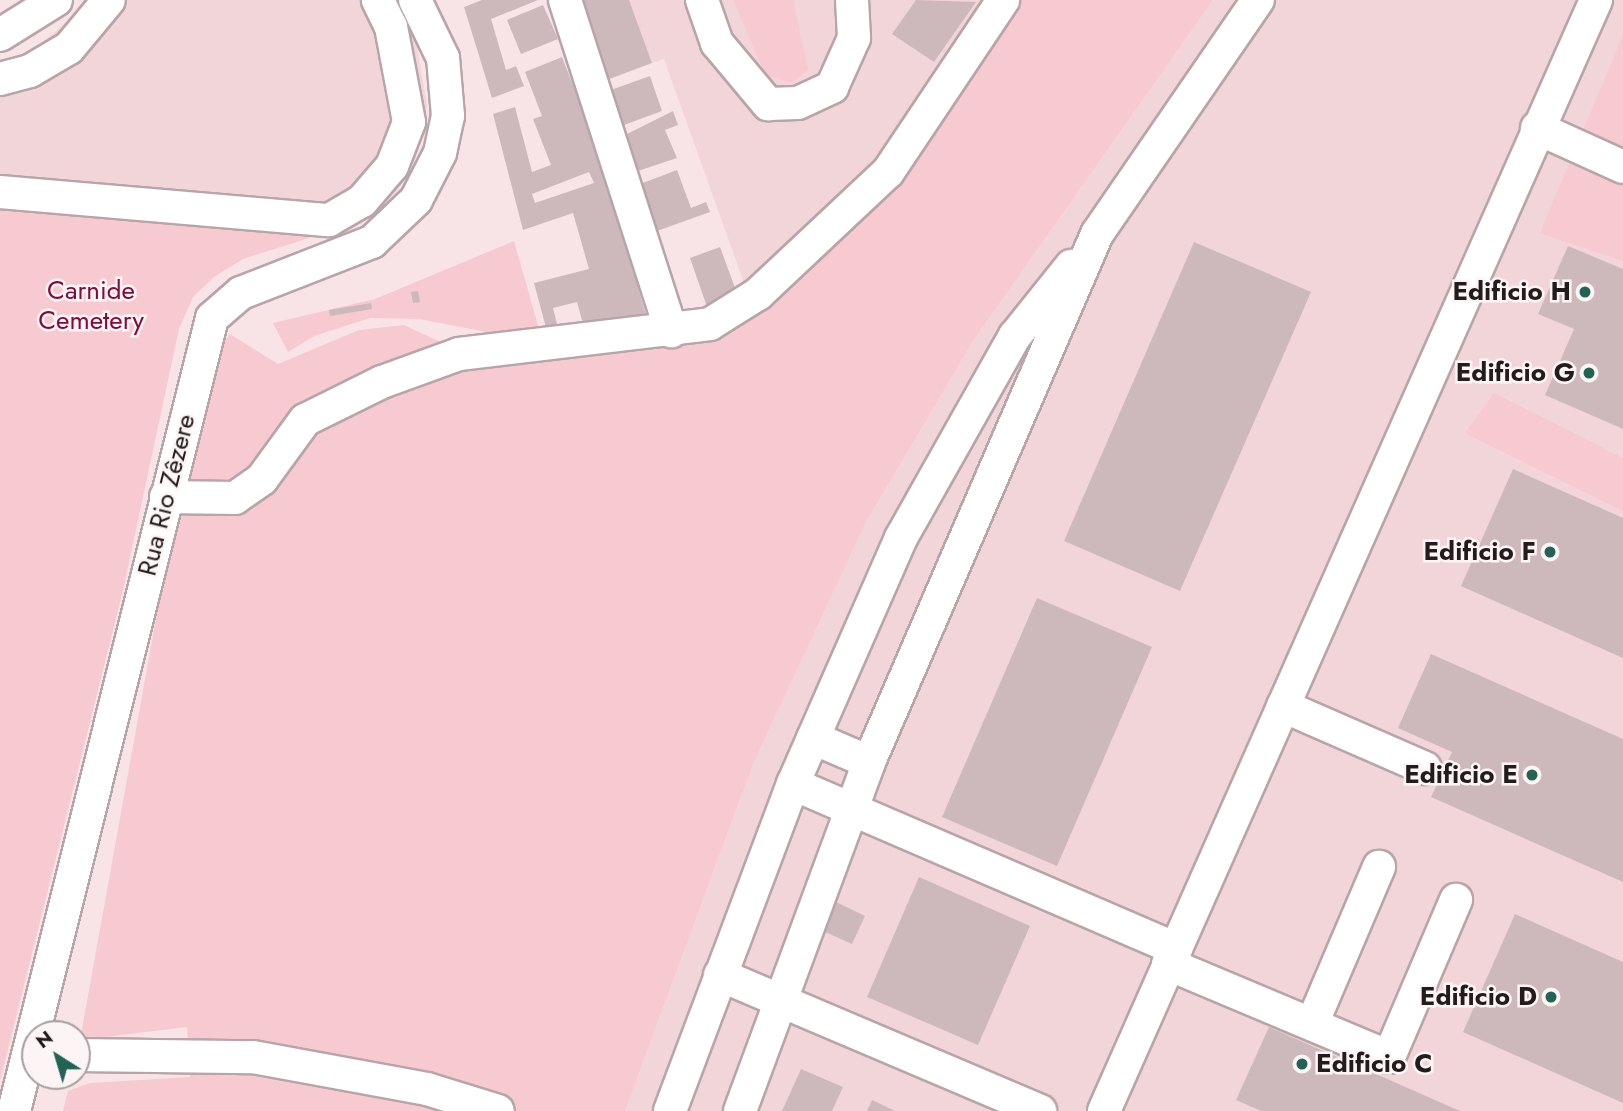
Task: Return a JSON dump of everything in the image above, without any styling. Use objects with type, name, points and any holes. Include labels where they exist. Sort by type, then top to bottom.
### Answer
[{"type":"street","points":[[0,35],[56,0]]},
{"type":"street","points":[[0,79],[30,71],[69,48],[109,0]]},
{"type":"street","points":[[0,192],[329,220],[362,201],[392,166],[409,122],[391,27],[378,0]]},
{"type":"street","name":"Rua Rio Zêzere","points":[[40,1020],[212,318],[241,293],[372,242],[416,201],[440,153],[448,116],[443,58],[415,0]]},
{"type":"street","points":[[565,0],[671,331]]},
{"type":"street","points":[[702,0],[718,43],[768,104],[798,103],[832,87],[854,38],[854,2]]},
{"type":"street","points":[[166,497],[235,498],[262,479],[305,420],[382,382],[459,354],[671,331],[710,324],[758,294],[888,172],[1003,0]]},
{"type":"street","points":[[670,1111],[793,784],[921,502],[1015,336],[1097,234],[1258,0]]},
{"type":"street","points":[[1104,1111],[1536,128],[1596,0]]},
{"type":"street","points":[[1536,128],[1623,167]]},
{"type":"street","points":[[740,1111],[869,762],[1097,234]]},
{"type":"street","points":[[1283,706],[1425,768]]},
{"type":"street","points":[[813,738],[869,762]]},
{"type":"street","points":[[793,784],[1389,1057],[1456,900]]},
{"type":"street","points":[[1312,1024],[1379,867]]},
{"type":"street","points":[[720,975],[1041,1111]]},
{"type":"street","points":[[91,1055],[253,1057],[428,1089],[498,1111]]},
{"type":"street","name":"Rua Rio Zêzere","points":[[14,1111],[21,1089]]},
{"type":"shaded area","points":[[91,0],[395,0],[417,46],[427,105],[421,139],[396,191],[357,225],[331,231],[0,208],[0,64],[29,55]]},
{"type":"shaded area","points":[[628,0],[989,0],[877,163],[744,283],[664,59],[652,63]]},
{"type":"shaded area","points":[[1213,0],[1623,0],[1623,1111],[625,1111],[753,764],[866,522],[973,341]]},
{"type":"green space","points":[[733,0],[793,0],[808,70],[791,83],[765,74]]},
{"type":"green space","points":[[1018,0],[1213,0],[973,341],[866,522],[753,764],[625,1111],[63,1111],[68,1091],[91,1090],[91,1083],[190,1077],[187,1027],[91,1039],[91,1020],[84,1020],[170,541],[213,359],[230,334],[278,364],[359,330],[404,325],[486,363],[542,352],[687,343],[720,333],[763,301]]},
{"type":"green space","points":[[1623,35],[1623,261],[1540,233]]},
{"type":"green space","name":"Carnide Cemetery","points":[[0,208],[331,231],[243,259],[214,277],[193,297],[179,329],[123,590],[0,1081]]},
{"type":"green space","points":[[514,241],[543,343],[419,319],[370,318],[314,336],[288,352],[273,323],[375,299]]},
{"type":"green space","points":[[1494,393],[1623,458],[1623,511],[1465,433]]},
{"type":"building","points":[[482,0],[538,0],[491,19],[506,70],[516,66],[524,86],[492,98],[464,7]]},
{"type":"building","points":[[574,0],[629,0],[652,63],[604,81]]},
{"type":"building","points":[[916,0],[976,2],[934,62],[892,34]]},
{"type":"building","points":[[543,5],[558,39],[521,54],[507,20]]},
{"type":"building","points":[[562,57],[597,147],[646,315],[585,331],[577,302],[553,308],[559,332],[548,335],[534,283],[589,269],[573,213],[523,230],[493,114],[515,107],[532,172],[551,165],[533,119],[542,116],[525,72]],"holes":[[[589,172],[594,183],[535,203],[532,194]]]},
{"type":"building","points":[[650,76],[662,111],[624,125],[611,90]]},
{"type":"building","points":[[673,111],[678,125],[665,130],[677,158],[638,171],[625,135]]},
{"type":"building","points":[[677,170],[691,208],[706,202],[710,212],[657,231],[640,184]]},
{"type":"building","points":[[1194,242],[1311,292],[1180,591],[1064,541]]},
{"type":"building","points":[[1568,246],[1623,269],[1623,429],[1545,395],[1574,329],[1538,314]]},
{"type":"building","points":[[720,247],[738,296],[707,307],[690,258]]},
{"type":"building","points":[[418,291],[420,302],[413,303],[411,292]]},
{"type":"building","points":[[371,303],[372,309],[330,316],[329,310]]},
{"type":"building","name":"Edificio F","points":[[1513,469],[1623,518],[1623,658],[1461,586]]},
{"type":"building","points":[[1037,598],[1152,647],[1057,866],[942,817]]},
{"type":"building","name":"Edificio E","points":[[1431,654],[1623,739],[1623,882],[1431,797],[1452,752],[1398,728]]},
{"type":"building","points":[[919,877],[1030,926],[978,1045],[867,997]]},
{"type":"building","points":[[836,902],[865,916],[852,944],[823,931]]},
{"type":"building","name":"Edificio D","points":[[1515,914],[1623,962],[1623,1103],[1463,1032]]},
{"type":"building","name":"Edificio C","points":[[1269,1027],[1460,1111],[1261,1111],[1236,1100]]},
{"type":"building","points":[[801,1069],[843,1087],[832,1111],[782,1111]]},
{"type":"building","points":[[872,1100],[895,1111],[867,1111]]},
{"type":"place","name":"Edificio H","points":[[1585,292]]},
{"type":"place","name":"Edificio G","points":[[1589,373]]},
{"type":"place","name":"Edificio F","points":[[1550,552]]},
{"type":"place","name":"Edificio E","points":[[1532,775]]},
{"type":"place","name":"Edificio D","points":[[1551,997]]},
{"type":"place","name":"Edificio C","points":[[1302,1064]]}]
